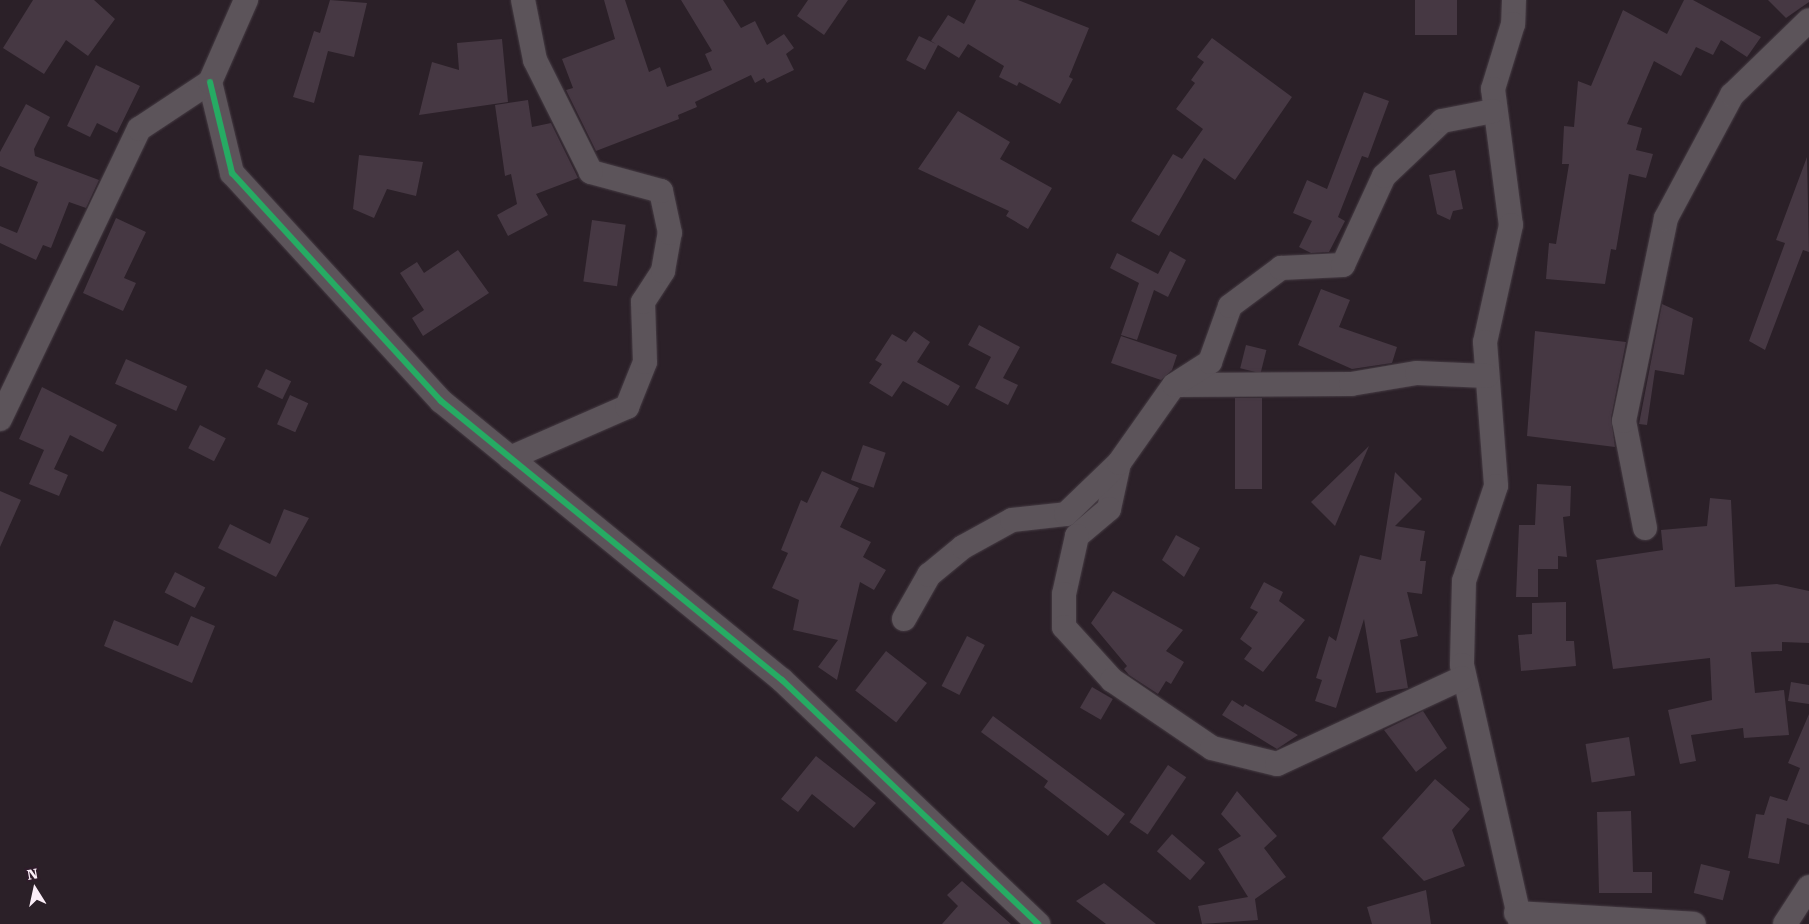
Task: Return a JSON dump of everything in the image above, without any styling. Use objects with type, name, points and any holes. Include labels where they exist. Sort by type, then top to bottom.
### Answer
[{"type":"street","points":[[0,419],[139,129],[210,82],[246,0]]},
{"type":"street","points":[[510,458],[627,406],[645,362],[643,302],[663,271],[670,233],[661,190],[591,172],[535,60],[523,0]]},
{"type":"street","points":[[1514,0],[1513,24],[1493,89],[1493,111],[1511,225],[1485,342],[1486,376],[1496,486],[1464,581],[1462,678],[1494,796],[1519,918],[1694,924]]},
{"type":"street","points":[[1645,528],[1624,421],[1666,218],[1732,95],[1809,20]]},
{"type":"street","points":[[210,82],[232,173],[441,401],[782,680],[1038,924]]},
{"type":"street","points":[[904,619],[929,575],[963,547],[1012,520],[1066,514],[1119,463],[1174,385],[1210,362],[1230,306],[1281,268],[1343,265],[1384,176],[1442,121],[1493,111]]},
{"type":"street","points":[[1174,385],[1351,384],[1417,373],[1486,376]]},
{"type":"street","points":[[1119,463],[1109,509],[1077,536],[1064,594],[1064,627],[1112,680],[1212,748],[1277,764],[1462,678]]},
{"type":"street","points":[[1785,924],[1809,887]]},
{"type":"building","points":[[33,0],[94,0],[115,19],[88,56],[66,40],[44,74],[3,48]]},
{"type":"building","points":[[330,0],[367,3],[354,57],[328,51],[314,103],[293,97],[314,31],[320,33]]},
{"type":"building","points":[[604,0],[625,0],[649,72],[660,67],[667,87],[712,70],[705,54],[712,51],[681,0],[723,0],[741,28],[755,21],[767,45],[784,34],[794,48],[786,54],[794,70],[767,83],[764,78],[755,83],[751,75],[695,102],[697,107],[678,115],[679,119],[596,151],[566,90],[573,88],[562,59],[615,39]]},
{"type":"building","points":[[808,0],[848,0],[824,35],[797,16]]},
{"type":"building","points":[[976,0],[1018,0],[1089,28],[1069,77],[1073,79],[1060,104],[1019,82],[1017,86],[999,77],[1004,66],[968,44],[959,58],[938,45],[925,70],[906,60],[919,36],[936,44],[931,41],[948,15],[964,24]]},
{"type":"building","points":[[1415,0],[1457,0],[1457,35],[1415,35]]},
{"type":"building","points":[[1684,0],[1693,0],[1761,37],[1747,57],[1721,40],[1713,55],[1696,47],[1681,76],[1654,61],[1627,124],[1642,128],[1636,150],[1653,154],[1646,178],[1629,174],[1616,250],[1611,249],[1605,284],[1546,279],[1549,243],[1556,244],[1569,164],[1562,164],[1564,126],[1574,127],[1578,81],[1591,86],[1623,10],[1667,34]]},
{"type":"building","points":[[1768,0],[1809,0],[1809,2],[1786,18]]},
{"type":"building","points":[[1212,38],[1292,97],[1235,180],[1204,158],[1159,236],[1131,221],[1173,154],[1182,159],[1203,129],[1176,109],[1195,83],[1191,80],[1204,62],[1197,57]]},
{"type":"building","points":[[502,39],[508,102],[419,115],[432,62],[459,70],[457,43]]},
{"type":"building","points":[[96,65],[140,86],[117,133],[97,123],[90,137],[67,126]]},
{"type":"building","points":[[1364,92],[1389,101],[1368,158],[1362,156],[1338,217],[1345,221],[1329,252],[1311,253],[1299,247],[1312,221],[1293,213],[1307,180],[1327,189]]},
{"type":"building","points":[[528,100],[532,127],[551,123],[578,178],[536,194],[548,215],[508,236],[497,215],[517,204],[511,174],[505,176],[495,105]]},
{"type":"building","points":[[26,104],[50,117],[34,149],[35,156],[99,180],[86,208],[69,202],[51,248],[43,245],[36,260],[0,243],[0,226],[17,233],[38,182],[0,166],[0,152]]},
{"type":"building","points":[[958,111],[1010,142],[1000,159],[1052,188],[1028,229],[1006,216],[1009,211],[918,169]]},
{"type":"building","points":[[359,155],[423,162],[416,196],[387,189],[374,218],[353,209]]},
{"type":"building","points":[[1807,157],[1809,252],[1803,250],[1765,350],[1749,341],[1785,243],[1776,240]]},
{"type":"building","points":[[1455,170],[1463,209],[1453,211],[1450,220],[1437,214],[1429,175]]},
{"type":"building","points":[[116,218],[146,232],[124,278],[136,283],[123,311],[83,293]]},
{"type":"building","points":[[592,220],[626,225],[617,286],[583,281]]},
{"type":"building","points":[[458,250],[489,293],[423,336],[412,318],[424,310],[400,273],[417,262],[424,273]]},
{"type":"building","points":[[1170,251],[1186,260],[1168,297],[1154,290],[1137,340],[1121,335],[1139,283],[1110,268],[1117,253],[1158,274]]},
{"type":"building","points":[[1321,289],[1350,300],[1339,327],[1397,347],[1392,363],[1352,369],[1298,345]]},
{"type":"building","points":[[1662,304],[1693,318],[1684,375],[1655,370],[1647,425],[1639,424]]},
{"type":"building","points":[[979,325],[1020,347],[1003,378],[1018,385],[1008,405],[975,388],[991,357],[968,345]]},
{"type":"building","points":[[914,331],[930,342],[917,362],[960,386],[948,406],[903,381],[892,397],[869,383],[882,364],[875,360],[892,334],[906,342]]},
{"type":"building","points":[[1535,331],[1626,342],[1611,418],[1615,447],[1527,436]]},
{"type":"building","points":[[1121,336],[1177,355],[1172,370],[1161,380],[1111,363]]},
{"type":"building","points":[[1246,345],[1266,350],[1261,373],[1240,368]]},
{"type":"building","points":[[126,359],[187,386],[176,411],[115,384]]},
{"type":"building","points":[[266,369],[291,381],[282,399],[257,387]]},
{"type":"building","points":[[42,387],[117,425],[103,452],[70,435],[54,469],[68,475],[59,496],[29,484],[44,450],[19,439]]},
{"type":"building","points":[[290,395],[308,403],[295,432],[277,424]]},
{"type":"building","points":[[1235,398],[1262,398],[1262,489],[1235,489]]},
{"type":"building","points":[[200,425],[226,438],[214,461],[188,448]]},
{"type":"building","points":[[863,445],[886,453],[874,488],[851,480]]},
{"type":"building","points":[[1369,446],[1335,526],[1311,502]]},
{"type":"building","points":[[822,471],[859,488],[840,527],[871,542],[863,557],[886,570],[874,590],[860,582],[837,680],[818,667],[838,640],[793,630],[799,600],[772,588],[788,553],[781,550],[801,500],[807,503]]},
{"type":"building","points":[[1395,472],[1422,499],[1395,526],[1425,531],[1420,561],[1426,561],[1422,594],[1407,592],[1418,636],[1400,640],[1408,688],[1376,693],[1364,619],[1336,708],[1315,701],[1322,680],[1316,678],[1329,636],[1336,641],[1360,555],[1381,560]]},
{"type":"building","points":[[1537,484],[1571,486],[1570,516],[1563,517],[1567,557],[1558,556],[1558,569],[1538,569],[1538,597],[1516,597],[1519,525],[1535,525]]},
{"type":"building","points":[[0,491],[21,500],[0,547]]},
{"type":"building","points":[[1710,498],[1731,500],[1735,587],[1777,584],[1809,591],[1809,643],[1782,642],[1782,651],[1751,652],[1755,693],[1784,690],[1789,735],[1744,738],[1743,728],[1691,735],[1696,761],[1680,764],[1668,710],[1712,700],[1710,658],[1613,669],[1596,560],[1663,550],[1661,530],[1707,526]]},
{"type":"building","points":[[284,509],[309,518],[276,577],[218,548],[230,524],[270,544]]},
{"type":"building","points":[[1176,535],[1200,548],[1184,577],[1162,560]]},
{"type":"building","points":[[175,572],[205,587],[195,608],[165,592]]},
{"type":"building","points":[[1264,582],[1283,592],[1279,601],[1305,620],[1263,672],[1244,659],[1252,648],[1240,639],[1258,612],[1250,608]]},
{"type":"building","points":[[1113,591],[1183,630],[1166,651],[1184,662],[1171,684],[1166,681],[1158,694],[1129,675],[1124,669],[1127,666],[1091,623]]},
{"type":"building","points":[[1566,602],[1566,641],[1574,641],[1576,666],[1521,671],[1518,635],[1532,634],[1532,603]]},
{"type":"building","points":[[191,616],[215,626],[192,683],[104,646],[114,620],[178,646]]},
{"type":"building","points":[[967,636],[985,645],[959,695],[942,686]]},
{"type":"building","points":[[886,651],[927,683],[896,722],[855,690]]},
{"type":"building","points":[[1791,682],[1809,685],[1809,704],[1788,701]]},
{"type":"building","points":[[1092,687],[1113,699],[1101,720],[1080,708]]},
{"type":"building","points":[[1232,700],[1243,707],[1245,704],[1298,735],[1277,749],[1222,715]]},
{"type":"building","points":[[1423,711],[1447,748],[1416,772],[1384,730]]},
{"type":"building","points":[[1809,714],[1809,825],[1787,818],[1779,864],[1748,858],[1756,814],[1764,815],[1770,796],[1787,801],[1800,768],[1788,763]]},
{"type":"building","points":[[993,716],[1125,814],[1108,836],[1044,787],[1048,781],[981,732]]},
{"type":"building","points":[[1629,737],[1635,776],[1592,782],[1586,744]]},
{"type":"building","points":[[816,756],[876,803],[854,828],[812,794],[798,812],[781,799]]},
{"type":"building","points":[[1168,765],[1186,777],[1148,835],[1129,822]]},
{"type":"building","points":[[1435,779],[1470,809],[1452,830],[1465,866],[1424,881],[1382,838]]},
{"type":"building","points":[[1237,791],[1277,836],[1264,848],[1286,877],[1255,899],[1258,920],[1202,924],[1198,906],[1248,897],[1218,849],[1241,836],[1221,814]]},
{"type":"building","points":[[1631,811],[1633,872],[1652,872],[1652,893],[1599,893],[1597,812]]},
{"type":"building","points":[[1172,834],[1205,863],[1190,880],[1157,851]]},
{"type":"building","points":[[1701,864],[1730,871],[1723,900],[1694,893]]},
{"type":"building","points":[[962,881],[1011,924],[942,924],[958,906],[947,895]]},
{"type":"building","points":[[1104,883],[1156,924],[1106,924],[1076,901]]},
{"type":"building","points":[[1426,890],[1431,924],[1372,924],[1367,907]]},
{"type":"cycle path","points":[[210,82],[232,173],[441,401],[782,680],[1038,924]]}]
